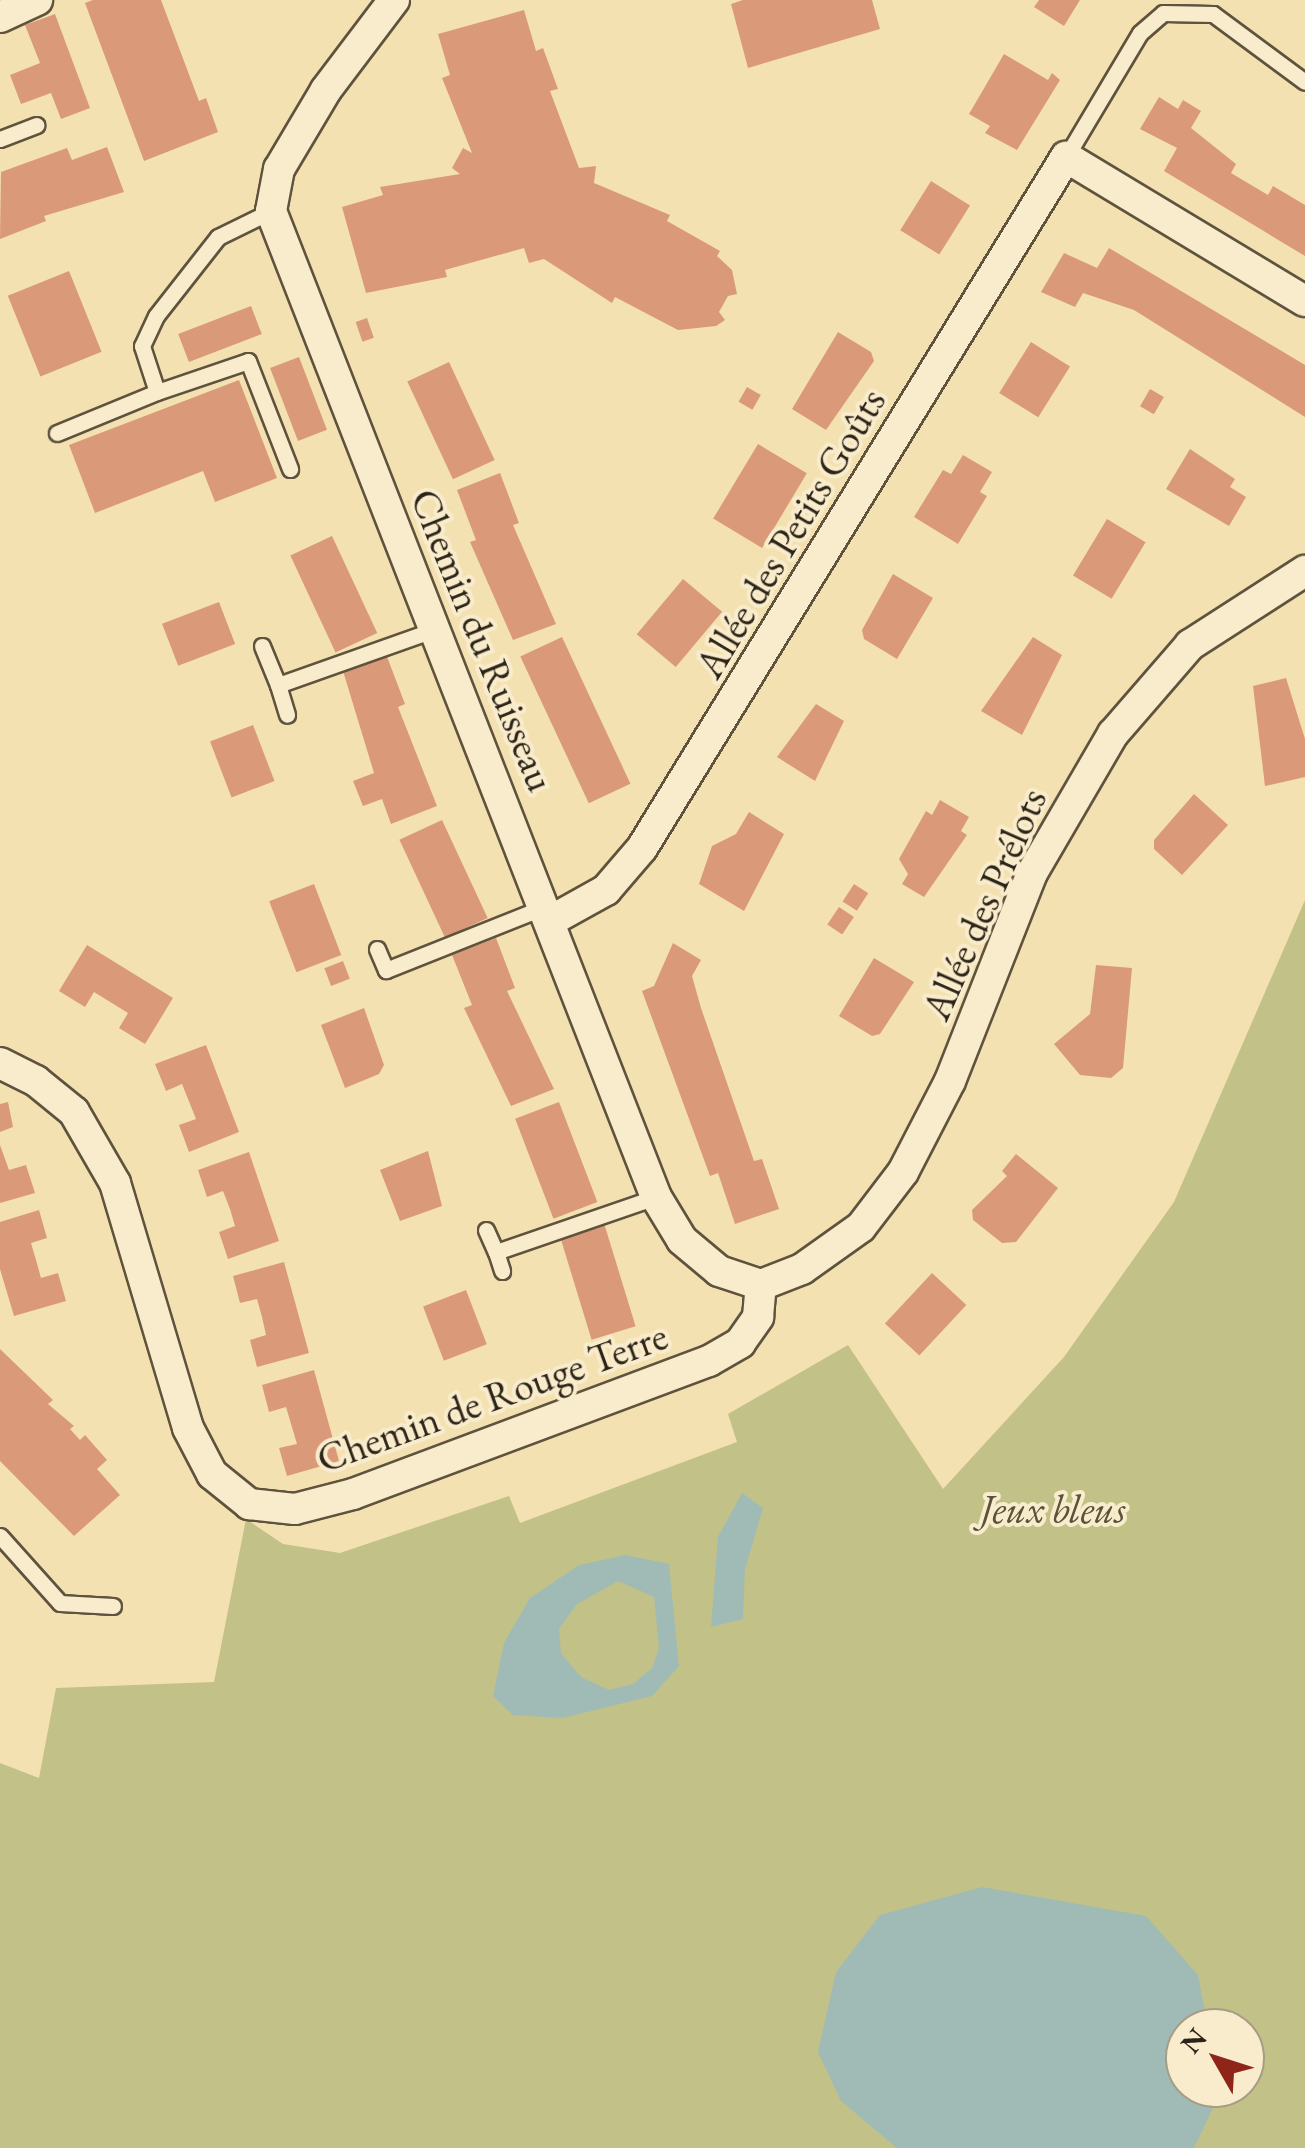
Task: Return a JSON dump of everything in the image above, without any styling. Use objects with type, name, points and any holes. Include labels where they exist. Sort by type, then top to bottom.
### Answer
[{"type":"street","points":[[0,17],[37,0]]},
{"type":"street","points":[[272,211],[279,169],[326,90],[394,0]]},
{"type":"street","points":[[1066,158],[1305,300]]},
{"type":"street","name":"Allée des Petits Goûts","points":[[549,913],[606,890],[642,848],[1066,158]]},
{"type":"street","name":"Chemin du Ruisseau","points":[[272,211],[434,630],[549,913],[656,1197],[682,1240],[720,1270],[762,1285]]},
{"type":"street","name":"Allée des Prélots","points":[[762,1285],[802,1269],[861,1227],[903,1172],[950,1081],[1032,874],[1113,734],[1203,634],[1305,571]]},
{"type":"street","name":"Chemin de Rouge Terre","points":[[0,1063],[36,1081],[74,1112],[115,1183],[188,1428],[212,1474],[249,1504],[295,1509],[353,1494],[710,1361],[740,1343],[758,1317],[762,1285]]},
{"type":"lane","name":"Allée des Petits Goûts","points":[[1066,158],[1140,33],[1164,13],[1214,14],[1305,82]]},
{"type":"lane","points":[[0,139],[36,125]]},
{"type":"lane","points":[[157,392],[142,346],[156,316],[218,236],[272,211]]},
{"type":"lane","points":[[58,433],[157,392],[248,361],[290,470]]},
{"type":"lane","points":[[278,686],[434,630]]},
{"type":"lane","points":[[262,646],[287,714]]},
{"type":"lane","points":[[386,970],[549,913]]},
{"type":"lane","points":[[377,949],[393,986]]},
{"type":"lane","points":[[496,1252],[656,1197]]},
{"type":"lane","points":[[486,1230],[502,1271]]},
{"type":"lane","points":[[0,1536],[60,1602],[113,1606]]},
{"type":"green space","name":"Jeux bleus","points":[[1305,900],[1305,2148],[0,2148],[0,1763],[39,1778],[56,1688],[214,1682],[246,1519],[283,1544],[340,1553],[509,1496],[520,1523],[737,1442],[728,1414],[848,1345],[943,1489],[1064,1357],[1174,1202]]},
{"type":"water","points":[[742,1493],[763,1508],[745,1569],[743,1619],[711,1627],[718,1537]]},
{"type":"water","points":[[626,1555],[669,1564],[679,1666],[652,1696],[563,1718],[513,1715],[493,1696],[504,1643],[530,1598],[579,1565]],"holes":[[[618,1581],[654,1597],[659,1648],[652,1668],[633,1684],[609,1690],[581,1677],[561,1653],[559,1629],[577,1604]]]},
{"type":"water","points":[[982,1887],[1146,1916],[1198,1975],[1204,2008],[1165,2008],[1165,2108],[1213,2108],[1194,2148],[897,2148],[841,2101],[818,2052],[836,1972],[880,1915]]},
{"type":"building","points":[[161,0],[199,101],[206,98],[218,132],[144,161],[85,3]]},
{"type":"building","points":[[743,0],[872,0],[880,29],[748,68],[731,4]]},
{"type":"building","points":[[1039,0],[1080,0],[1064,26],[1034,7]]},
{"type":"building","points":[[524,10],[536,51],[543,48],[558,89],[550,91],[579,168],[596,166],[594,183],[670,215],[667,221],[720,251],[717,256],[732,270],[737,294],[728,296],[719,312],[725,320],[716,326],[678,330],[615,297],[612,303],[544,259],[529,263],[524,248],[445,270],[447,277],[366,293],[342,207],[383,195],[380,187],[460,174],[452,168],[463,148],[472,153],[442,78],[450,75],[438,34]]},
{"type":"building","points":[[55,14],[90,108],[61,119],[51,93],[21,104],[10,75],[40,63],[25,25]]},
{"type":"building","points":[[1004,54],[1048,80],[1052,73],[1060,80],[1017,150],[985,133],[990,126],[969,114]]},
{"type":"building","points":[[1159,97],[1178,109],[1183,100],[1201,111],[1191,128],[1236,164],[1231,173],[1268,195],[1273,186],[1305,205],[1305,256],[1164,171],[1177,148],[1140,129]]},
{"type":"building","points":[[107,147],[124,192],[44,216],[46,221],[0,239],[1,172],[67,148],[72,160]]},
{"type":"building","points":[[931,181],[970,205],[939,255],[900,230]]},
{"type":"building","points":[[1109,248],[1305,365],[1305,417],[1134,310],[1083,293],[1075,307],[1041,292],[1064,253],[1097,268]]},
{"type":"building","points":[[69,271],[102,352],[40,376],[8,296]]},
{"type":"building","points":[[251,306],[262,334],[189,362],[178,334]]},
{"type":"building","points":[[367,318],[374,338],[362,342],[356,322]]},
{"type":"building","points":[[838,332],[871,352],[874,361],[826,430],[792,409]]},
{"type":"building","points":[[1031,342],[1070,366],[1038,417],[999,393]]},
{"type":"building","points":[[299,357],[327,430],[298,441],[270,368]]},
{"type":"building","points":[[449,362],[495,460],[453,479],[407,381]]},
{"type":"building","points":[[239,380],[277,478],[215,502],[203,471],[95,513],[69,445]]},
{"type":"building","points":[[747,387],[761,395],[752,410],[738,402]]},
{"type":"building","points":[[1150,389],[1164,397],[1154,414],[1140,406]]},
{"type":"building","points":[[758,444],[807,473],[762,548],[713,519]]},
{"type":"building","points":[[1190,449],[1235,479],[1230,487],[1246,497],[1229,526],[1166,489]]},
{"type":"building","points":[[963,455],[992,472],[980,492],[987,496],[958,544],[914,517],[943,470],[951,474]]},
{"type":"building","points":[[500,473],[519,523],[513,525],[556,624],[513,640],[470,542],[476,540],[457,490]]},
{"type":"building","points":[[1107,519],[1146,542],[1112,599],[1073,576]]},
{"type":"building","points":[[332,536],[377,633],[336,652],[290,555]]},
{"type":"building","points":[[893,574],[933,598],[897,659],[864,639],[862,630]]},
{"type":"building","points":[[683,579],[722,612],[676,667],[637,634]]},
{"type":"building","points":[[219,602],[235,644],[178,666],[162,624]]},
{"type":"building","points":[[562,637],[630,784],[589,803],[520,656]]},
{"type":"building","points":[[1033,637],[1062,655],[1022,735],[981,711]]},
{"type":"building","points":[[386,654],[405,704],[398,707],[437,806],[391,824],[382,799],[363,806],[353,781],[374,773],[343,671]]},
{"type":"building","points":[[1286,678],[1305,739],[1305,777],[1265,786],[1253,686]]},
{"type":"building","points":[[816,704],[844,721],[815,781],[777,757]]},
{"type":"building","points":[[253,725],[275,781],[232,797],[210,741]]},
{"type":"building","points":[[1194,794],[1228,825],[1182,875],[1154,849],[1154,840]]},
{"type":"building","points":[[940,800],[969,817],[961,831],[967,835],[924,897],[902,884],[908,874],[899,859],[926,811],[932,815]]},
{"type":"building","points":[[749,812],[784,834],[744,911],[699,884],[712,846],[736,834]]},
{"type":"building","points":[[442,820],[488,918],[445,938],[399,840]]},
{"type":"building","points":[[314,884],[341,955],[296,972],[269,901]]},
{"type":"building","points":[[854,884],[868,893],[857,911],[843,902]]},
{"type":"building","points":[[839,907],[854,917],[842,934],[827,924]]},
{"type":"building","points":[[496,938],[515,988],[507,991],[554,1089],[511,1106],[464,1008],[472,1005],[452,955]]},
{"type":"building","points":[[673,943],[701,960],[692,976],[701,1008],[754,1161],[762,1159],[779,1209],[735,1224],[718,1173],[710,1176],[642,991],[654,986]]},
{"type":"building","points":[[87,945],[173,998],[145,1044],[119,1028],[128,1013],[94,992],[85,1007],[59,991]]},
{"type":"building","points":[[874,958],[914,982],[880,1034],[872,1036],[839,1016]]},
{"type":"building","points":[[343,961],[350,979],[331,986],[324,968]]},
{"type":"building","points":[[1096,965],[1132,968],[1123,1068],[1111,1078],[1080,1075],[1054,1044],[1090,1014]]},
{"type":"building","points":[[364,1008],[384,1065],[379,1074],[345,1088],[321,1025]]},
{"type":"building","points":[[206,1045],[239,1132],[189,1152],[179,1125],[196,1119],[182,1084],[166,1091],[155,1064]]},
{"type":"building","points":[[8,1102],[13,1127],[0,1132],[0,1104]]},
{"type":"building","points":[[559,1102],[597,1202],[553,1219],[515,1119]]},
{"type":"building","points":[[0,1145],[9,1170],[26,1165],[35,1193],[0,1203]]},
{"type":"building","points":[[428,1151],[442,1206],[400,1221],[380,1170]]},
{"type":"building","points":[[249,1152],[279,1241],[228,1259],[219,1232],[235,1226],[230,1209],[223,1191],[207,1197],[198,1170]]},
{"type":"building","points":[[1016,1154],[1058,1188],[1016,1242],[1002,1243],[973,1220],[972,1210],[1007,1176],[1002,1171]]},
{"type":"building","points":[[39,1210],[47,1238],[31,1243],[41,1278],[58,1273],[66,1301],[14,1316],[0,1269],[0,1222]]},
{"type":"building","points":[[604,1223],[636,1326],[592,1340],[560,1236]]},
{"type":"building","points":[[284,1262],[309,1353],[257,1367],[250,1340],[266,1335],[262,1317],[257,1299],[240,1303],[233,1276]]},
{"type":"building","points":[[932,1273],[966,1305],[919,1356],[885,1323]]},
{"type":"building","points":[[466,1290],[487,1344],[444,1361],[423,1306]]},
{"type":"building","points":[[0,1349],[53,1400],[48,1404],[74,1426],[70,1429],[80,1440],[85,1435],[107,1460],[97,1469],[120,1495],[74,1536],[0,1461]]},
{"type":"building","points":[[314,1370],[339,1461],[287,1476],[279,1448],[297,1444],[286,1407],[269,1412],[262,1385]]}]
